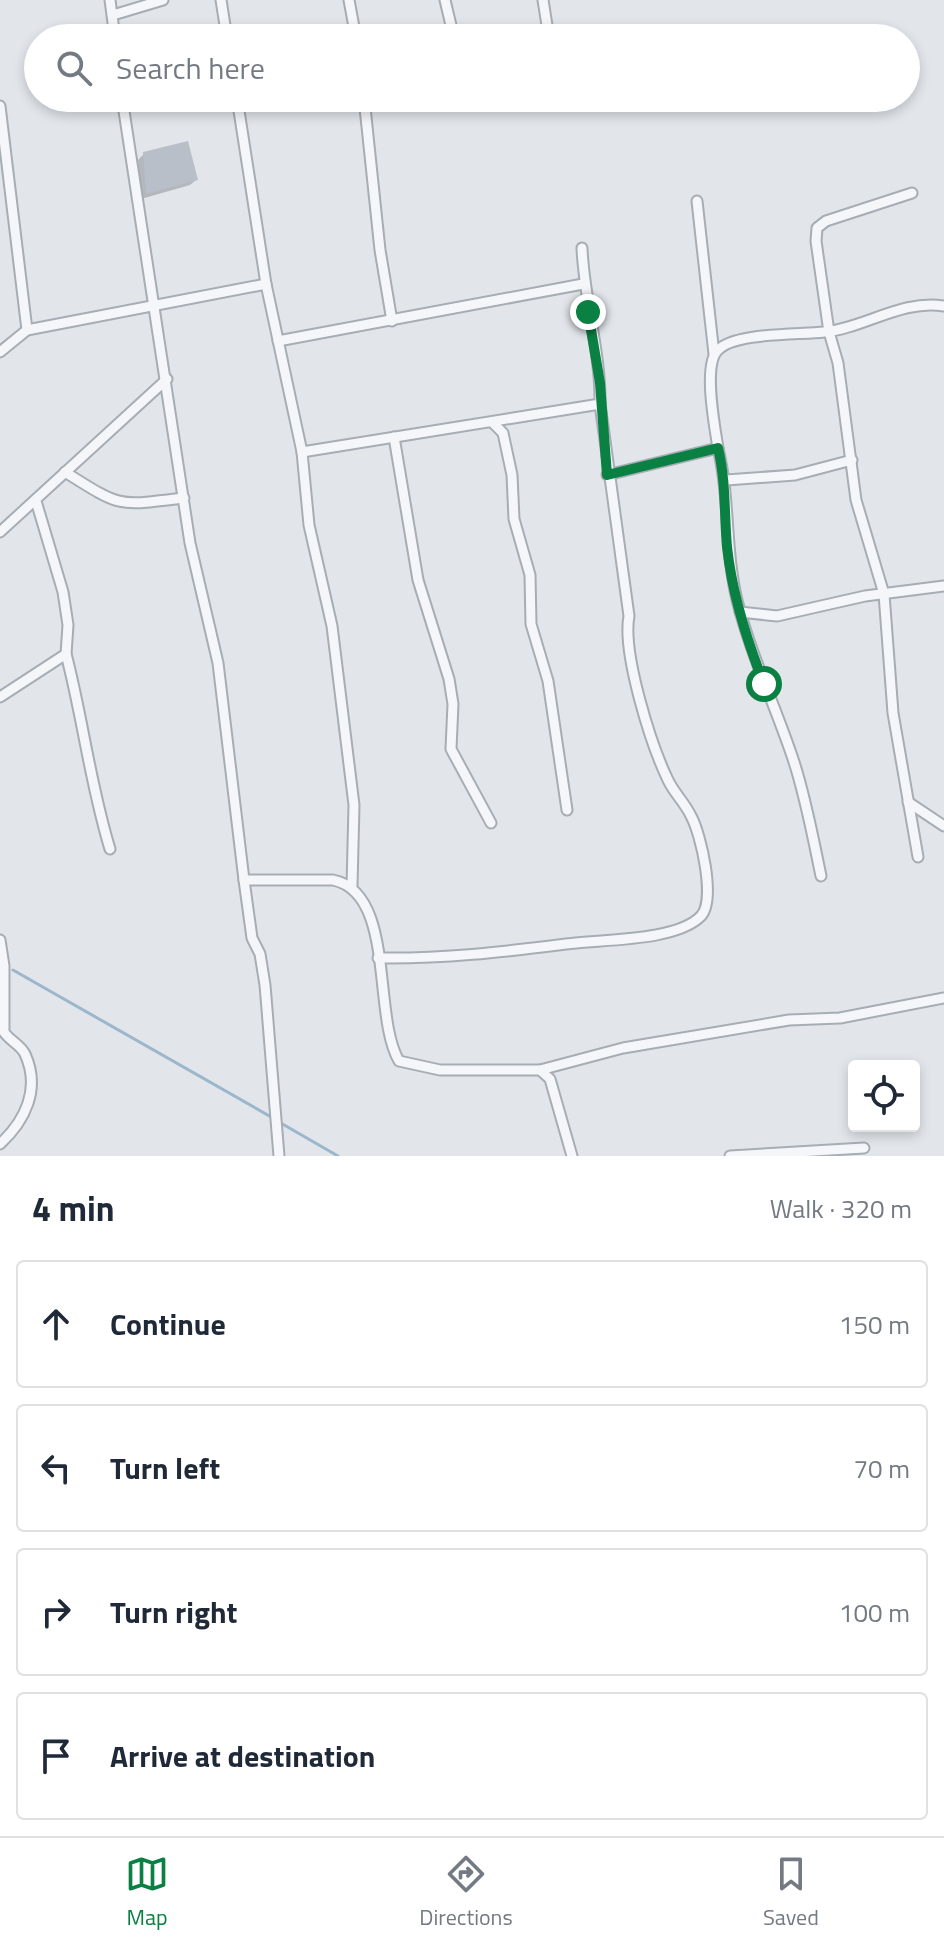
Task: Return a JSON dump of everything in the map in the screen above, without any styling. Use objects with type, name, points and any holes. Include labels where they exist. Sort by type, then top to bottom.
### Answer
[{"type":"street","points":[[110,0],[114,24]]},
{"type":"street","points":[[113,15],[163,0]]},
{"type":"street","points":[[221,0],[225,24]]},
{"type":"street","points":[[349,0],[353,24]]},
{"type":"street","points":[[445,0],[451,24]]},
{"type":"street","points":[[543,0],[547,24]]},
{"type":"street","points":[[0,106],[27,330]]},
{"type":"street","points":[[124,112],[184,498],[218,663],[252,938],[260,954],[265,985],[279,1156]]},
{"type":"street","points":[[239,112],[266,284],[302,452],[309,525],[332,626],[354,805],[352,886]]},
{"type":"street","points":[[365,112],[380,250],[392,321]]},
{"type":"street","points":[[912,193],[826,221],[817,228],[816,241],[829,332],[838,363],[856,500],[884,594],[893,713],[918,857]]},
{"type":"street","points":[[697,201],[714,354],[711,377],[718,448],[726,480],[727,548],[740,612],[757,668],[794,762],[821,876]]},
{"type":"street","points":[[378,958],[475,956],[603,942],[676,929],[702,915],[706,906],[705,866],[698,833],[660,762],[633,668],[626,631],[629,616],[607,475],[600,383],[583,284],[582,248]]},
{"type":"street","points":[[0,352],[27,330],[154,302],[266,284]]},
{"type":"street","points":[[278,341],[583,284]]},
{"type":"street","points":[[714,354],[724,345],[751,337],[829,332],[914,306],[944,306]]},
{"type":"street","points":[[0,532],[167,379]]},
{"type":"street","points":[[302,452],[600,404]]},
{"type":"street","points":[[492,422],[506,441],[514,519],[530,575],[531,624],[548,681],[567,810]]},
{"type":"street","points":[[394,437],[418,580],[449,679],[453,704],[451,749],[491,823]]},
{"type":"street","points":[[607,475],[718,448]]},
{"type":"street","points":[[726,480],[795,475],[852,460]]},
{"type":"street","points":[[65,472],[106,500],[123,505],[184,498]]},
{"type":"street","points":[[36,501],[63,592],[68,625],[66,654],[76,692],[91,785],[110,849]]},
{"type":"street","points":[[740,612],[777,616],[884,594],[944,586]]},
{"type":"street","points":[[0,697],[66,654]]},
{"type":"street","points":[[908,802],[944,826]]},
{"type":"street","points":[[244,880],[333,880],[352,886],[367,905],[378,958],[388,1037],[399,1061],[440,1070],[540,1070],[623,1048],[679,1041],[789,1020],[840,1018],[944,998]]},
{"type":"street","points":[[0,940],[4,966],[4,1032],[24,1052],[30,1095],[20,1125],[0,1144]]},
{"type":"street","points":[[540,1070],[550,1079],[572,1156]]},
{"type":"street","points":[[730,1156],[864,1148]]},
{"type":"building","points":[[188,141],[198,180],[146,194],[143,152]]},
{"type":"waterway","points":[[13,970],[273,1118]]},
{"type":"waterway","points":[[279,1122],[338,1156]]},
{"type":"route","points":[[588,312],[600,383],[607,475],[679,455],[718,448],[726,480],[727,548],[736,597],[764,684]]}]
